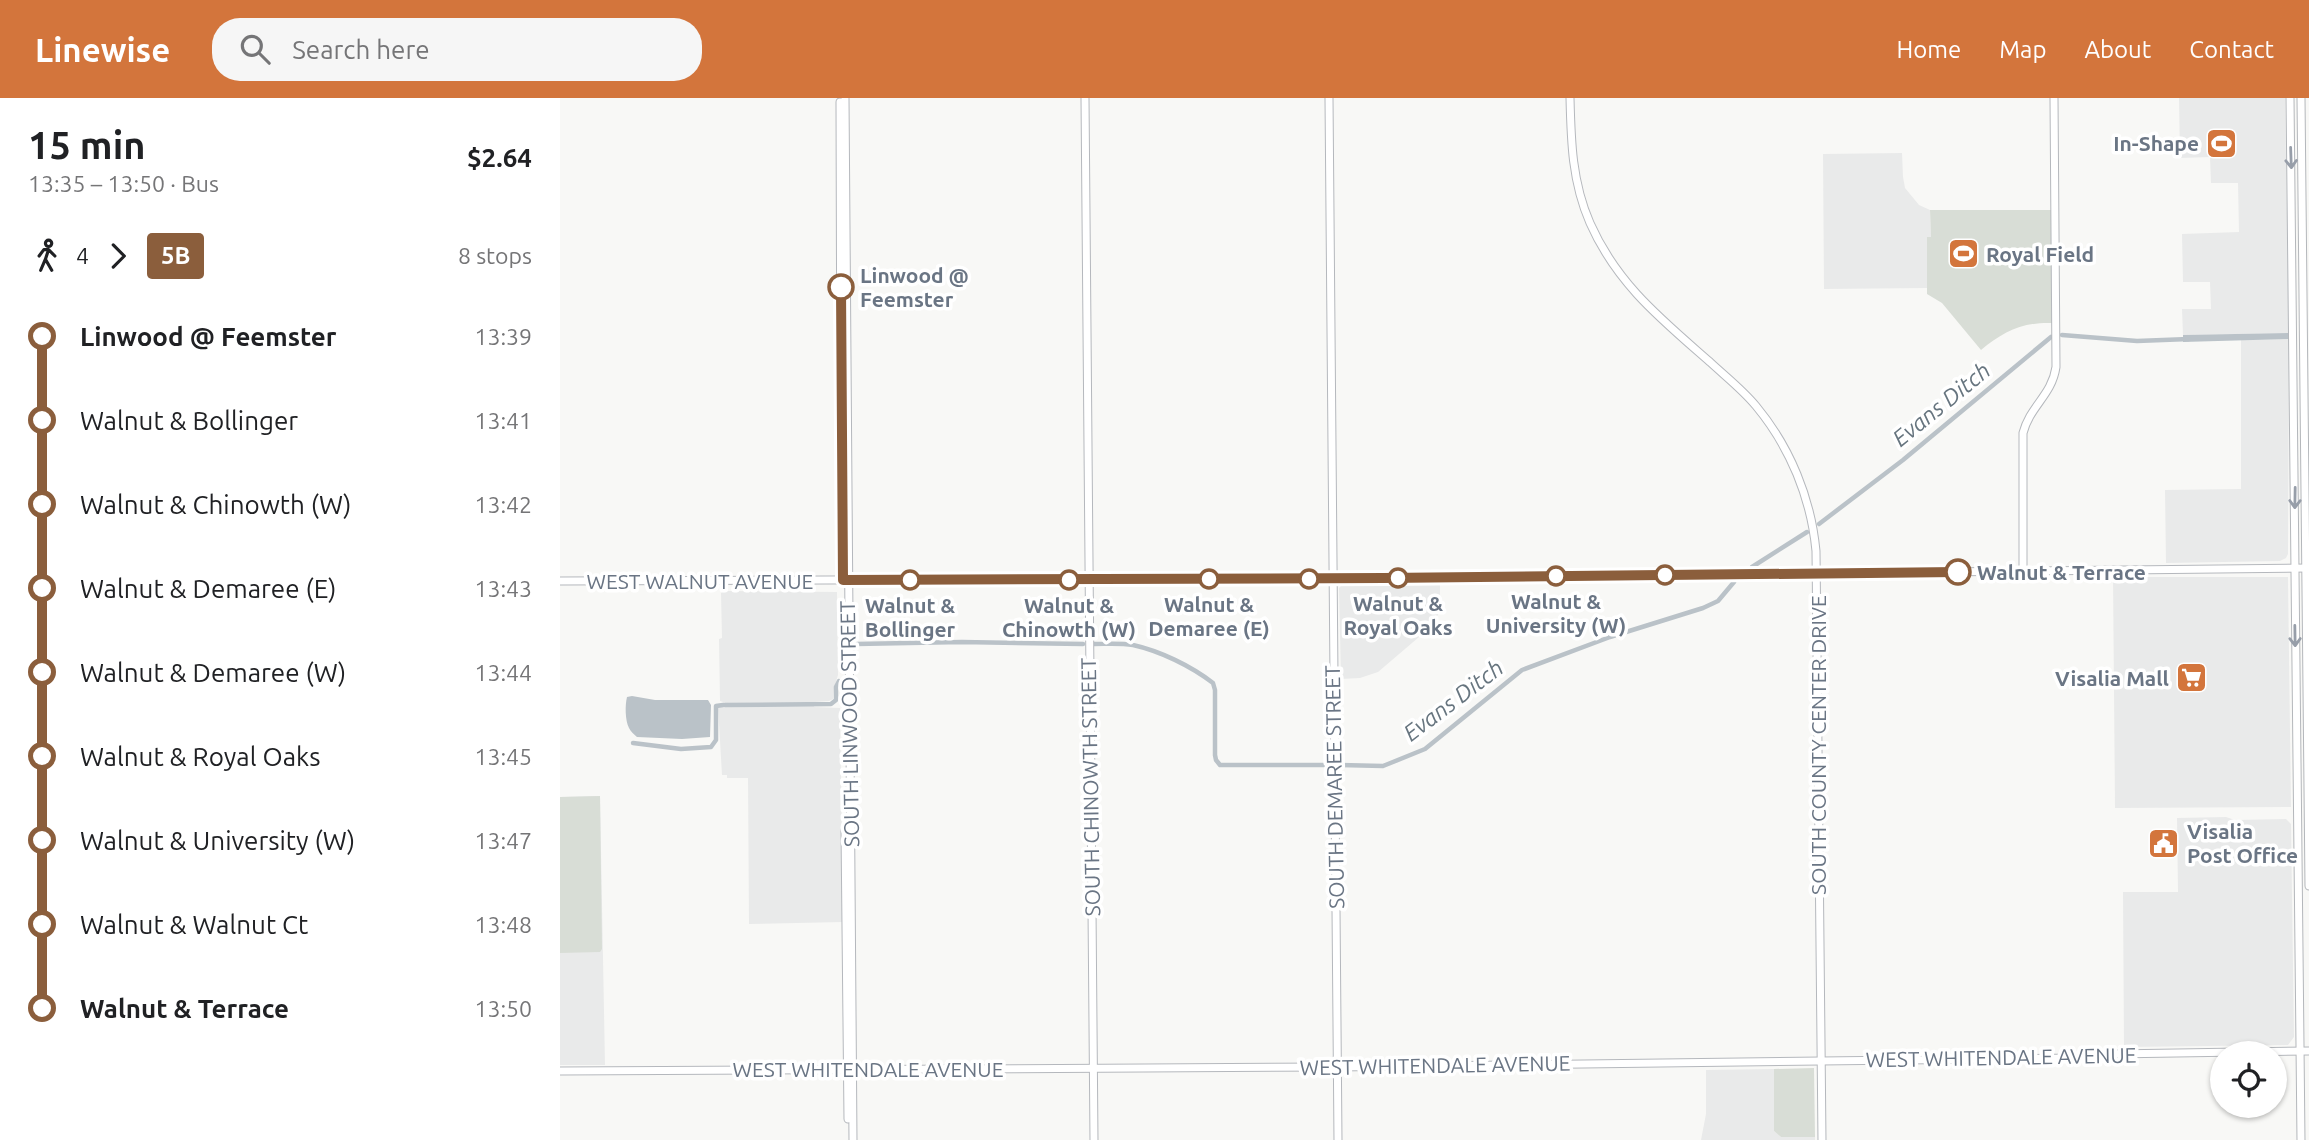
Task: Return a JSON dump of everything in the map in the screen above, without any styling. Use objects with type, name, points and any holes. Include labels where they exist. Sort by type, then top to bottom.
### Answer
[{"type":"street","name":"SOUTH LINWOOD STREET","points":[[842,98],[851,1140]]},
{"type":"street","name":"SOUTH CHINOWTH STREET","points":[[1085,98],[1094,1140]]},
{"type":"street","name":"SOUTH DEMAREE STREET","points":[[1329,98],[1331,579],[1338,1140]]},
{"type":"street","name":"SOUTH COUNTY CENTER DRIVE","points":[[1570,98],[1573,167],[1590,223],[1605,251],[1647,306],[1743,392],[1769,424],[1788,457],[1806,500],[1814,531],[1822,1140]]},
{"type":"street","points":[[2023,571],[2023,433],[2030,413],[2053,383],[2056,367],[2054,98]]},
{"type":"street","points":[[2290,98],[2301,1140]]},
{"type":"street","points":[[2301,98],[2309,886]]},
{"type":"street","points":[[2293,314],[2298,351],[2298,385],[2304,390]]},
{"type":"street","points":[[2294,393],[2300,398],[2301,440],[2305,461]]},
{"type":"street","name":"WEST WALNUT AVENUE","points":[[560,581],[1331,579],[2307,568]]},
{"type":"street","name":"WEST WHITENDALE AVENUE","points":[[560,1071],[1337,1067],[2064,1058],[2094,1054],[2309,1051]]},
{"type":"shaded area","points":[[2179,98],[2285,98],[2289,333],[2183,335],[2182,309],[2211,309],[2210,282],[2183,282],[2182,234],[2239,232],[2238,183],[2211,183],[2210,157],[2180,158]]},
{"type":"shaded area","points":[[1902,153],[1905,188],[1919,205],[1930,210],[1927,288],[1824,289],[1823,154]]},
{"type":"shaded area","points":[[1930,210],[2051,210],[2052,323],[2031,324],[2014,329],[1981,350],[1942,303],[1927,294]]},
{"type":"shaded area","points":[[2289,333],[2289,339],[2183,342],[2183,335]]},
{"type":"shaded area","points":[[2289,339],[2286,558],[2280,561],[2166,563],[2165,490],[2241,489],[2241,340]]},
{"type":"shaded area","points":[[2113,577],[2288,577],[2291,807],[2115,808]]},
{"type":"shaded area","points":[[1440,585],[1437,617],[1426,631],[1378,672],[1360,678],[1341,679],[1341,586]]},
{"type":"shaded area","points":[[837,592],[838,675],[833,699],[815,702],[814,707],[840,708],[843,922],[749,924],[748,778],[727,778],[727,775],[722,775],[718,706],[723,706],[720,701],[719,639],[722,638],[721,593]]},
{"type":"shaded area","points":[[627,697],[655,700],[708,700],[711,705],[710,737],[637,737],[629,728],[626,717]]},
{"type":"shaded area","points":[[600,796],[605,1065],[560,1065],[560,797]]},
{"type":"shaded area","points":[[600,796],[602,949],[600,952],[560,953],[560,797]]},
{"type":"shaded area","points":[[2177,818],[2286,819],[2291,824],[2294,1037],[2288,1045],[2287,1041],[2210,1041],[2210,1046],[2124,1047],[2123,892],[2178,892]]},
{"type":"shaded area","points":[[1814,1068],[1815,1137],[1781,1137],[1774,1131],[1774,1069]]},
{"type":"shaded area","points":[[1774,1069],[1774,1131],[1781,1137],[1815,1137],[1815,1140],[1701,1140],[1706,1114],[1706,1070]]},
{"type":"waterway","name":"Evans Ditch","points":[[2062,335],[2137,341],[2189,339]]},
{"type":"waterway","name":"Evans Ditch","points":[[1819,524],[1903,460],[2051,337]]},
{"type":"waterway","name":"Evans Ditch","points":[[1752,567],[1807,532]]},
{"type":"waterway","name":"Evans Ditch","points":[[1340,765],[1383,766],[1425,749],[1522,670],[1610,637],[1703,608],[1718,601],[1734,582]]},
{"type":"waterway","name":"Evans Ditch","points":[[853,670],[853,647],[856,644],[1083,644]]},
{"type":"waterway","name":"Evans Ditch","points":[[1094,644],[1128,644],[1154,651],[1185,665],[1213,683],[1215,755],[1220,765],[1327,765]]},
{"type":"waterway","name":"Evans Ditch","points":[[725,705],[831,704],[836,700],[839,681]]},
{"type":"waterway","name":"Evans Ditch","points":[[633,743],[681,749],[711,747],[716,740],[716,706],[723,705]]},
{"type":"bus line","name":"5B","points":[[841,287],[843,580],[1958,572]]},
{"type":"place","name":"In-Shape","points":[[2222,143]]},
{"type":"place","name":"Royal Field","points":[[1963,254]]},
{"type":"place","name":"Linwood @ Feemster","points":[[841,287]]},
{"type":"place","name":"Walnut & Terrace","points":[[1958,572]]},
{"type":"place","name":"Walnut & University (W)","points":[[1556,576]]},
{"type":"place","name":"Walnut & Royal Oaks","points":[[1398,578]]},
{"type":"place","name":"Walnut & Demaree (E)","points":[[1209,579]]},
{"type":"place","name":"Walnut & Bollinger","points":[[910,580]]},
{"type":"place","name":"Walnut & Chinowth (W)","points":[[1069,580]]},
{"type":"place","name":"Visalia Mall","points":[[2192,678]]},
{"type":"place","name":"Visalia Post Office","points":[[2164,843]]}]
